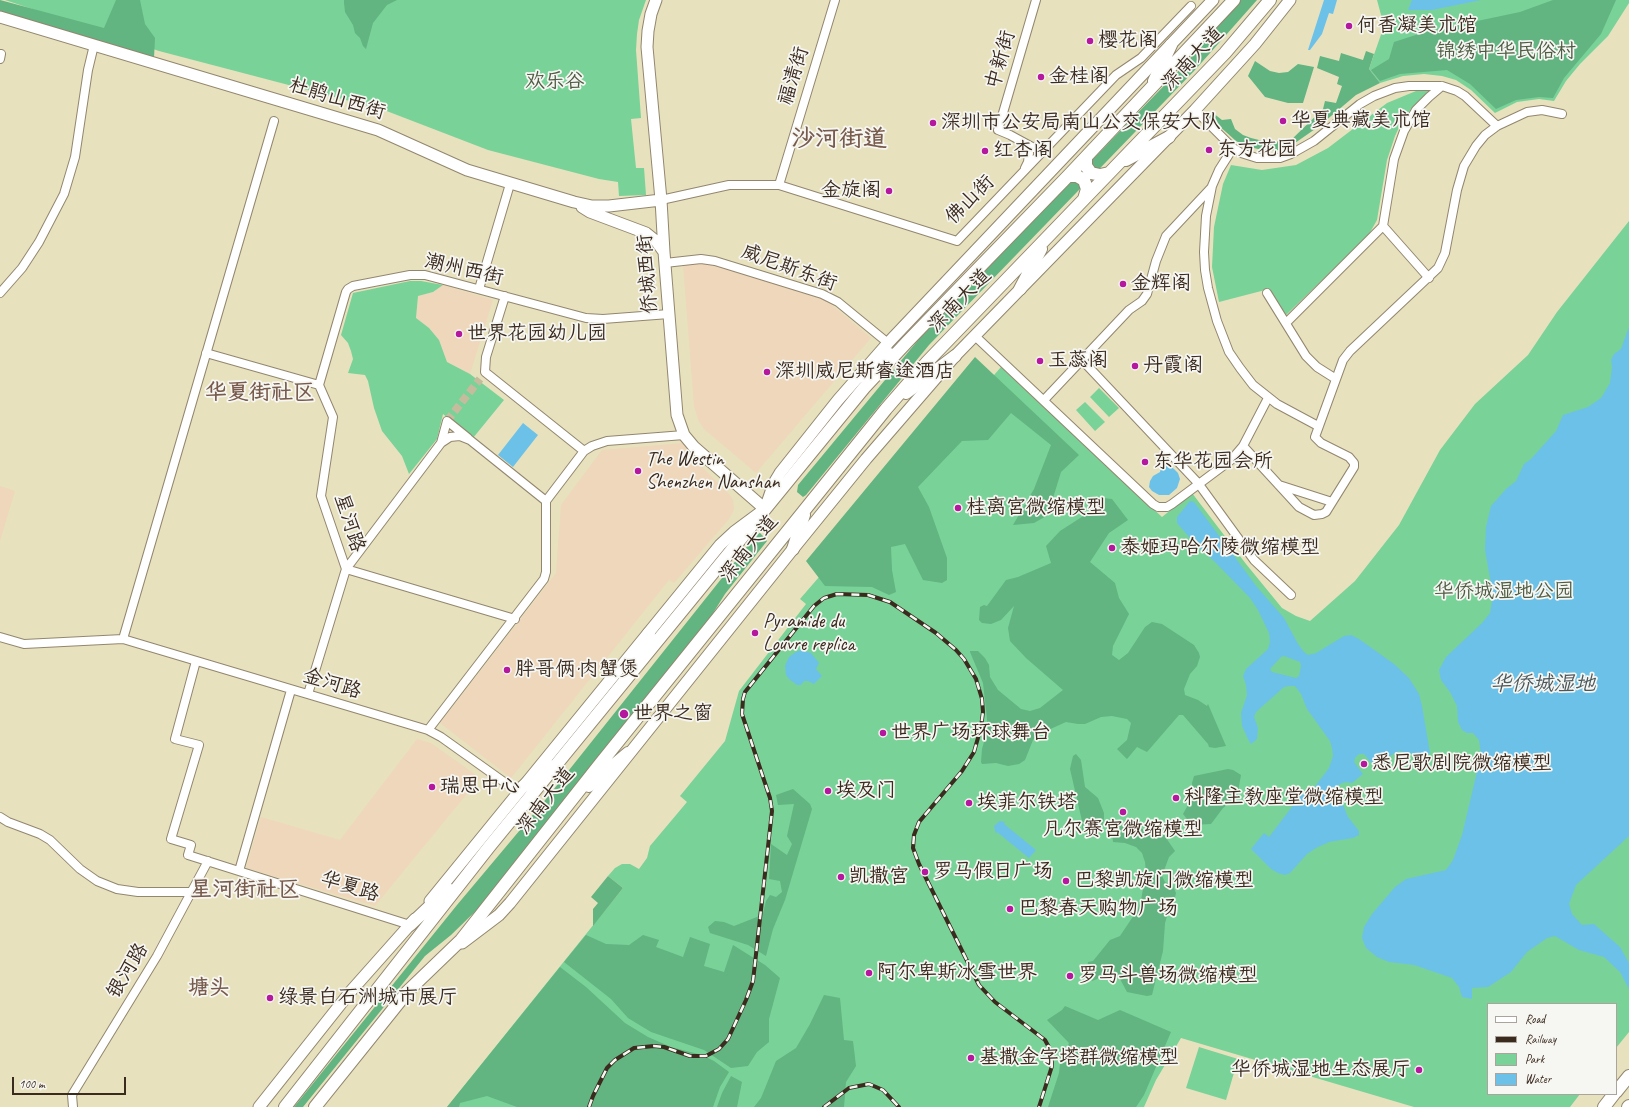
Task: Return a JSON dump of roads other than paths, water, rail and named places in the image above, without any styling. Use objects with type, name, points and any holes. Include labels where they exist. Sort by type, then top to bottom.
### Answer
[{"type":"main road","name":"侨城西街","points":[[656,0],[651,14],[647,47],[661,200],[664,258],[677,415],[684,435],[694,447],[765,509]]},
{"type":"main road","points":[[259,1107],[350,991],[410,925],[720,545],[734,532],[765,509],[774,483],[780,473],[858,377],[888,343],[1073,146],[1213,0]]},
{"type":"main road","name":"深南大道","points":[[285,1107],[489,847],[864,388],[1086,158],[1234,0]]},
{"type":"main road","name":"深南大道","points":[[315,1107],[408,991],[424,974],[449,953],[512,876],[569,802],[886,409],[927,362],[1225,53],[1270,0]]},
{"type":"main road","points":[[449,953],[499,915],[510,903],[628,753],[866,459],[955,356],[1195,110],[1255,44],[1290,0]]},
{"type":"main road","name":"杜鹃山西街","points":[[0,17],[378,130],[462,168],[510,184],[574,202],[596,206],[610,206],[661,200]]},
{"type":"main road","points":[[1148,92],[1171,45]]},
{"type":"main road","points":[[1086,158],[1086,166],[1091,173],[1100,175],[1112,170],[1169,137]]},
{"type":"main road","points":[[1068,176],[1077,176],[1084,180],[1087,189],[1084,199]]},
{"type":"main road","points":[[574,202],[590,212],[646,233],[656,241],[664,258]]},
{"type":"main road","points":[[1020,289],[1048,236]]},
{"type":"main road","points":[[858,377],[868,368],[907,342]]},
{"type":"main road","points":[[886,409],[955,356]]},
{"type":"main road","points":[[793,549],[806,509]]},
{"type":"main road","points":[[609,699],[649,633]]},
{"type":"main road","points":[[519,791],[572,745]]},
{"type":"main road","points":[[569,802],[628,753]]},
{"type":"main road","points":[[410,925],[489,847]]},
{"type":"main road","points":[[1617,1091],[1629,1076]]},
{"type":"main road","points":[[1604,1107],[1613,1095]]},
{"type":"street","name":"福清街","points":[[780,185],[835,0]]},
{"type":"street","name":"中新街","points":[[1027,146],[1010,135],[998,130],[1036,0]]},
{"type":"street","name":"佛山街","points":[[661,200],[729,185],[780,185],[956,241],[1116,75],[1141,58],[1190,3]]},
{"type":"street","points":[[1190,3],[1196,18]]},
{"type":"street","points":[[0,293],[22,268],[35,248],[64,194],[75,157],[88,70],[94,45]]},
{"type":"street","points":[[1195,110],[1233,148],[1250,156],[1267,158],[1280,158],[1291,154],[1314,140],[1360,104],[1374,96],[1402,87],[1422,85],[1450,88],[1465,96],[1497,126]]},
{"type":"street","points":[[1286,323],[1383,226],[1394,159],[1404,130],[1416,110],[1442,86]]},
{"type":"street","points":[[1243,446],[1299,507],[1314,515],[1326,512],[1354,463],[1349,457],[1317,440],[1316,433],[1346,356],[1438,268],[1445,253],[1457,190],[1464,166],[1476,146],[1485,135],[1497,126],[1527,112],[1542,110],[1562,114]]},
{"type":"street","points":[[123,639],[274,121]]},
{"type":"street","points":[[1024,171],[1028,162],[1029,153],[1027,146],[1041,149],[1049,145]]},
{"type":"street","points":[[1233,148],[1218,170],[1212,186],[1206,216],[1204,252],[1206,276],[1212,305],[1221,334],[1230,352],[1246,376],[1268,398],[1318,426]]},
{"type":"street","points":[[479,289],[510,184]]},
{"type":"street","points":[[1044,400],[1129,310],[1142,301],[1147,294],[1156,260],[1166,236],[1212,186]]},
{"type":"street","points":[[1383,226],[1429,278]]},
{"type":"street","name":"威尼斯东街","points":[[664,258],[715,261],[822,294],[838,302],[888,343]]},
{"type":"street","name":"潮州西街","points":[[319,385],[348,288],[417,275],[433,276],[570,315],[594,319],[669,314]]},
{"type":"street","points":[[1267,293],[1311,362],[1336,379]]},
{"type":"street","points":[[505,296],[486,357],[483,375],[584,451]]},
{"type":"street","points":[[975,336],[1153,504],[1158,507],[1167,507],[1231,460],[1243,446],[1268,398]]},
{"type":"street","points":[[206,353],[319,385]]},
{"type":"street","points":[[1082,360],[1198,484],[1254,560],[1291,595]]},
{"type":"street","name":"星河路","points":[[308,694],[346,569],[321,496],[333,417],[319,385]]},
{"type":"street","points":[[442,443],[447,421],[546,501]]},
{"type":"street","points":[[428,730],[515,619],[546,576],[546,501],[584,451],[592,446],[607,441],[684,435]]},
{"type":"street","points":[[470,440],[455,436],[446,439],[442,443],[346,569],[515,619]]},
{"type":"street","points":[[1278,485],[1332,502]]},
{"type":"street","name":"金河路","points":[[0,637],[24,644],[123,639],[428,730],[442,737],[519,791]]},
{"type":"street","name":"华夏路","points":[[196,661],[175,739],[199,745],[171,839],[191,845],[188,855],[410,925]]},
{"type":"street","points":[[239,871],[291,690]]},
{"type":"street","points":[[0,817],[8,822],[40,834],[50,840],[80,869],[97,881],[117,889],[138,892],[191,892]]},
{"type":"street","name":"银河路","points":[[73,1107],[72,1095],[158,956],[208,861]]},
{"type":"water","points":[[1324,0],[1337,0],[1333,14],[1329,13],[1322,34],[1310,50],[1308,50]]},
{"type":"water","points":[[1412,0],[1481,0],[1432,10],[1408,10]]},
{"type":"water","name":"华侨城湿地","points":[[1629,327],[1629,836],[1576,885],[1569,904],[1572,914],[1582,925],[1594,924],[1620,947],[1629,963],[1629,989],[1620,972],[1604,957],[1579,950],[1555,936],[1547,938],[1527,952],[1511,972],[1488,987],[1472,988],[1472,999],[1462,997],[1459,987],[1452,978],[1414,965],[1389,962],[1377,957],[1366,948],[1362,938],[1364,927],[1372,914],[1395,887],[1406,879],[1446,870],[1453,860],[1462,835],[1481,755],[1479,740],[1473,733],[1467,733],[1462,730],[1458,722],[1457,706],[1450,692],[1441,680],[1439,670],[1446,657],[1482,623],[1490,613],[1493,595],[1485,550],[1486,527],[1491,506],[1506,489],[1516,481],[1524,464],[1531,459],[1556,431],[1563,415],[1588,407],[1601,398],[1610,383],[1612,367],[1611,360],[1614,354],[1621,349]]},
{"type":"water","points":[[523,423],[538,435],[513,467],[498,455]]},
{"type":"water","points":[[1162,463],[1167,463],[1174,469],[1178,473],[1180,479],[1177,488],[1169,495],[1159,495],[1152,491],[1149,487],[1153,476],[1160,472]]},
{"type":"water","points":[[1190,501],[1194,502],[1257,587],[1284,618],[1298,644],[1308,655],[1316,653],[1344,636],[1351,635],[1394,664],[1409,678],[1419,694],[1430,753],[1427,756],[1399,751],[1373,765],[1364,754],[1359,754],[1355,758],[1354,762],[1363,774],[1352,783],[1346,782],[1340,784],[1335,790],[1334,795],[1342,802],[1348,817],[1359,831],[1359,835],[1353,838],[1329,842],[1316,848],[1307,854],[1290,873],[1285,875],[1271,869],[1251,849],[1264,833],[1269,837],[1301,795],[1310,793],[1329,768],[1333,756],[1330,741],[1307,709],[1301,694],[1295,686],[1290,686],[1284,687],[1256,712],[1254,717],[1258,728],[1257,739],[1251,744],[1242,726],[1241,713],[1247,695],[1243,676],[1246,669],[1268,649],[1270,642],[1269,633],[1258,610],[1250,598],[1196,545],[1177,523],[1177,517]],"holes":[[[1284,656],[1300,662],[1301,666],[1299,676],[1296,678],[1272,672],[1270,669],[1281,657]]]},
{"type":"water","points":[[801,650],[811,653],[819,663],[816,669],[822,676],[814,684],[804,681],[801,685],[797,685],[786,675],[785,666],[789,657]]},
{"type":"water","points":[[1000,821],[1005,822],[1004,824],[1036,850],[1029,858],[997,832],[996,834],[994,826]]},
{"type":"tunnel","points":[[447,421],[480,379]]},
{"type":"railway","points":[[589,1107],[607,1068],[615,1060],[634,1048],[654,1046],[664,1047],[690,1056],[706,1056],[719,1049],[728,1039],[753,981],[772,811],[770,798],[742,714],[743,699],[745,692],[814,606],[824,598],[837,594],[868,595],[890,602],[936,633],[956,650],[964,659],[976,679],[982,699],[983,712],[981,727],[974,752],[962,771],[919,822],[914,835],[913,848],[919,864],[979,985],[995,1002],[1045,1040],[1051,1051],[1052,1066],[1039,1107]]},
{"type":"railway","points":[[824,1107],[849,1088],[869,1084],[883,1090],[899,1107]]},
{"type":"place","name":"何香凝美术馆","points":[[1349,26]]},
{"type":"place","name":"樱花阁","points":[[1090,41]]},
{"type":"place","name":"金桂阁","points":[[1041,77]]},
{"type":"place","name":"华夏典藏美术馆","points":[[1283,121]]},
{"type":"place","name":"深圳市公安局南山公交保安大队","points":[[933,123]]},
{"type":"place","name":"东方花园","points":[[1209,150]]},
{"type":"place","name":"红杏阁","points":[[985,151]]},
{"type":"place","name":"金旋阁","points":[[889,191]]},
{"type":"place","name":"金辉阁","points":[[1123,284]]},
{"type":"place","name":"世界花园幼儿园","points":[[459,334]]},
{"type":"place","name":"玉蕊阁","points":[[1040,361]]},
{"type":"place","name":"丹霞阁","points":[[1135,366]]},
{"type":"place","name":"深圳威尼斯睿途酒店","points":[[767,372]]},
{"type":"place","name":"东华花园会所","points":[[1145,462]]},
{"type":"place","name":"The Westin Shenzhen Nanshan","points":[[638,471]]},
{"type":"place","name":"桂离宫微缩模型","points":[[958,508]]},
{"type":"place","name":"泰姬玛哈尔陵微缩模型","points":[[1112,548]]},
{"type":"place","name":"Pyramide du Louvre replica","points":[[755,633]]},
{"type":"place","name":"胖哥俩·肉蟹煲","points":[[507,670]]},
{"type":"place","name":"世界之窗","points":[[624,714]]},
{"type":"place","name":"世界广场环球舞台","points":[[883,733]]},
{"type":"place","name":"悉尼歌剧院微缩模型","points":[[1364,764]]},
{"type":"place","name":"瑞思中心","points":[[432,787]]},
{"type":"place","name":"埃及门","points":[[828,791]]},
{"type":"place","name":"科隆主教座堂微缩模型","points":[[1176,798]]},
{"type":"place","name":"埃菲尔铁塔","points":[[969,803]]},
{"type":"place","name":"凡尔赛宫微缩模型","points":[[1123,812]]},
{"type":"place","name":"罗马假日广场","points":[[925,872]]},
{"type":"place","name":"凯撒宫","points":[[841,877]]},
{"type":"place","name":"巴黎凯旋门微缩模型","points":[[1066,881]]},
{"type":"place","name":"巴黎春天购物广场","points":[[1010,909]]},
{"type":"place","name":"阿尔卑斯冰雪世界","points":[[869,973]]},
{"type":"place","name":"罗马斗兽场微缩模型","points":[[1070,976]]},
{"type":"place","name":"绿景白石洲城市展厅","points":[[270,998]]},
{"type":"place","name":"基撒金字塔群微缩模型","points":[[971,1058]]},
{"type":"place","name":"华侨城湿地生态展厅","points":[[1419,1070]]},
{"type":"district","name":"沙河街道","points":[[839,140]]},
{"type":"district","name":"华夏街社区","points":[[260,393]]},
{"type":"district","name":"星河街社区","points":[[245,890]]},
{"type":"district","name":"塘头","points":[[209,988]]},
{"type":"park label","name":"锦绣中华民俗村","points":[[1506,52]]},
{"type":"park label","name":"欢乐谷","points":[[555,82]]},
{"type":"park label","name":"华侨城湿地公园","points":[[1504,592]]}]
